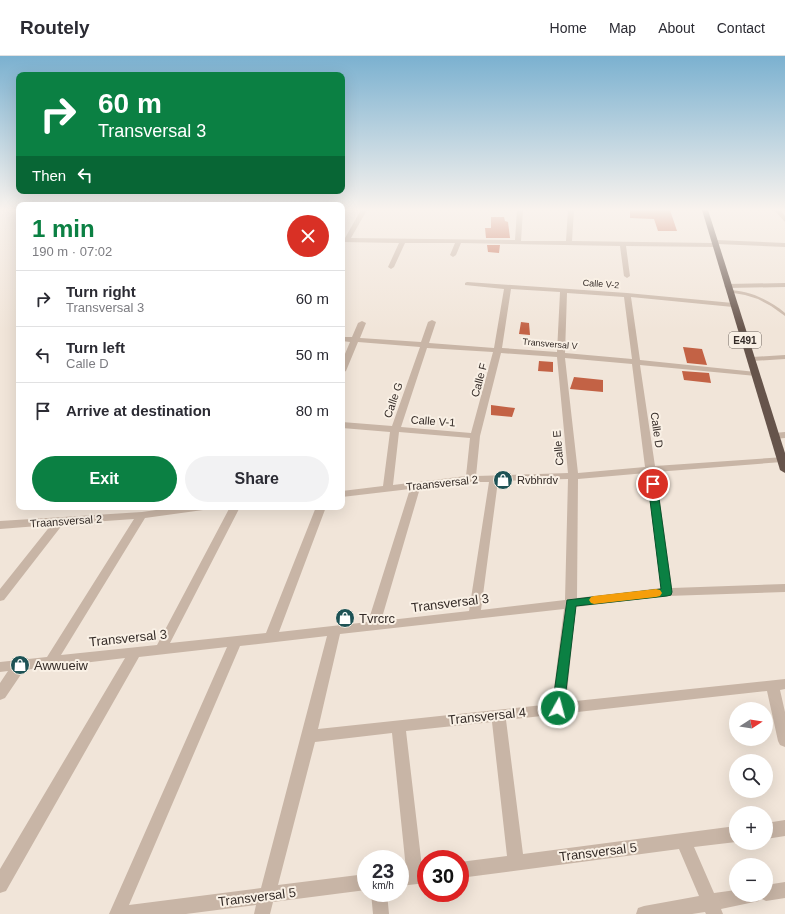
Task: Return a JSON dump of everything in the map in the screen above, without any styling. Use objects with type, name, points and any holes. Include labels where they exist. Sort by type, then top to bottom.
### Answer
[{"type":"highway","name":"E491","points":[[717,250],[733,305],[752,359],[785,470]]},
{"type":"street","points":[[391,267],[399,250]]},
{"type":"street","points":[[454,256],[456,250]]},
{"type":"street","points":[[624,250],[627,276]]},
{"type":"street","name":"Calle V-2","points":[[467,284],[628,295],[733,305]]},
{"type":"street","points":[[728,288],[785,285]]},
{"type":"street","name":"Calle F","points":[[471,479],[475,436],[498,350],[508,286]]},
{"type":"street","name":"Calle E","points":[[558,708],[571,603],[573,476],[561,355],[564,291]]},
{"type":"street","name":"Calle D","points":[[628,295],[667,592]]},
{"type":"street","name":"Calle G","points":[[388,488],[395,430],[432,322]]},
{"type":"street","points":[[345,363],[362,323]]},
{"type":"street","name":"Transversal V","points":[[345,339],[561,355],[756,374]]},
{"type":"street","points":[[752,359],[785,357]]},
{"type":"street","name":"Calle V-1","points":[[345,425],[475,436]]},
{"type":"street","points":[[774,436],[785,435]]},
{"type":"street","name":"Traansversal 2","points":[[345,494],[471,479],[573,476],[782,459]]},
{"type":"street","points":[[474,615],[494,478]]},
{"type":"street","points":[[373,626],[416,486]]},
{"type":"street","name":"Traansversal 2","points":[[0,525],[142,515],[172,510]]},
{"type":"street","points":[[161,649],[233,510]]},
{"type":"street","points":[[271,638],[319,510]]},
{"type":"street","points":[[51,661],[142,515]]},
{"type":"street","points":[[0,597],[60,521]]},
{"type":"street","name":"Transversal 3","points":[[0,667],[271,638],[667,592],[785,588]]},
{"type":"street","points":[[262,914],[309,736],[335,630]]},
{"type":"street","points":[[117,914],[236,641]]},
{"type":"street","points":[[0,885],[135,652]]},
{"type":"street","points":[[0,694],[20,665]]},
{"type":"street","points":[[778,684],[785,741]]},
{"type":"street","name":"Transversal 4","points":[[309,736],[778,684]]},
{"type":"street","points":[[498,715],[516,863]]},
{"type":"street","points":[[398,726],[414,876]]},
{"type":"street","points":[[773,829],[785,828]]},
{"type":"street","name":"Transversal 5","points":[[469,869],[729,835]]},
{"type":"street","points":[[683,841],[712,908]]},
{"type":"street","name":"Transversal 5","points":[[123,914],[357,883]]},
{"type":"street","points":[[773,892],[785,890]]},
{"type":"street","points":[[380,902],[381,914]]},
{"type":"street","points":[[644,914],[712,908],[731,902]]},
{"type":"lane","points":[[728,288],[753,294],[768,301],[785,315]]},
{"type":"building","points":[[488,250],[499,250],[499,253],[488,252]]},
{"type":"building","points":[[521,322],[529,323],[530,335],[519,334]]},
{"type":"building","points":[[683,347],[702,349],[707,365],[687,363]]},
{"type":"building","points":[[539,361],[553,362],[553,372],[538,371]]},
{"type":"building","points":[[682,371],[709,373],[711,383],[684,380]]},
{"type":"building","points":[[574,377],[603,380],[603,392],[570,389]]},
{"type":"building","points":[[491,405],[515,408],[512,417],[491,415]]},
{"type":"slow traffic","points":[[594,600],[656,593]]},
{"type":"place","name":"Rvbhrdv","points":[[503,480]]},
{"type":"place","name":"Tvrcrc","points":[[345,618]]},
{"type":"place","name":"Awwueiw","points":[[20,665]]},
{"type":"route","points":[[558,708],[571,603],[667,592],[653,484]]}]
